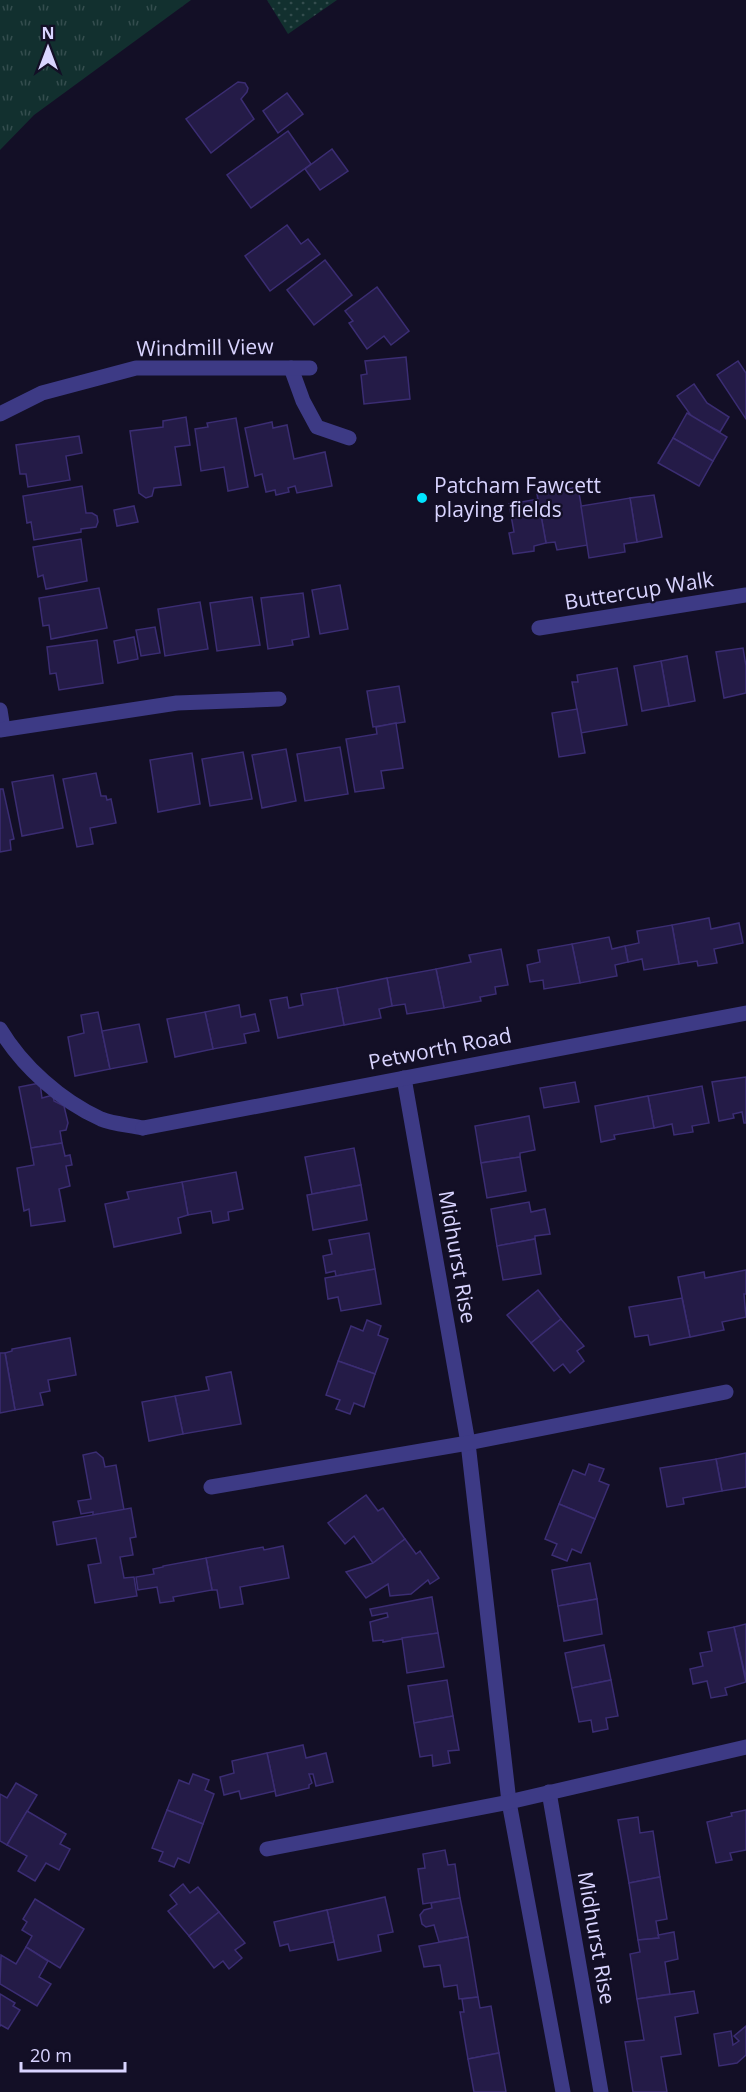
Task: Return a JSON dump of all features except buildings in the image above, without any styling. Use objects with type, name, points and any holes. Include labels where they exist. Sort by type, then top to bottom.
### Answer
[{"type":"street","name":"Windmill View","points":[[0,414],[42,393],[136,368],[310,368]]},
{"type":"street","points":[[291,368],[303,401],[317,427],[349,438]]},
{"type":"street","name":"Buttercup Walk","points":[[539,628],[746,596]]},
{"type":"street","points":[[0,710],[2,729],[177,703],[279,699]]},
{"type":"street","name":"Petworth Road","points":[[0,1029],[33,1071],[58,1093],[102,1120],[143,1128],[746,1013]]},
{"type":"street","name":"Midhurst Rise","points":[[404,1077],[468,1443],[508,1802],[563,2092]]},
{"type":"street","points":[[211,1487],[468,1443],[726,1392]]},
{"type":"street","points":[[267,1849],[508,1802],[746,1747]]},
{"type":"street","name":"Midhurst Rise","points":[[549,1792],[601,2092]]},
{"type":"green space","points":[[0,0],[191,0],[34,115],[0,150]]},
{"type":"green space","points":[[267,0],[337,0],[288,34]]},
{"type":"place","name":"Patcham Fawcett playing fields","points":[[422,498]]}]
